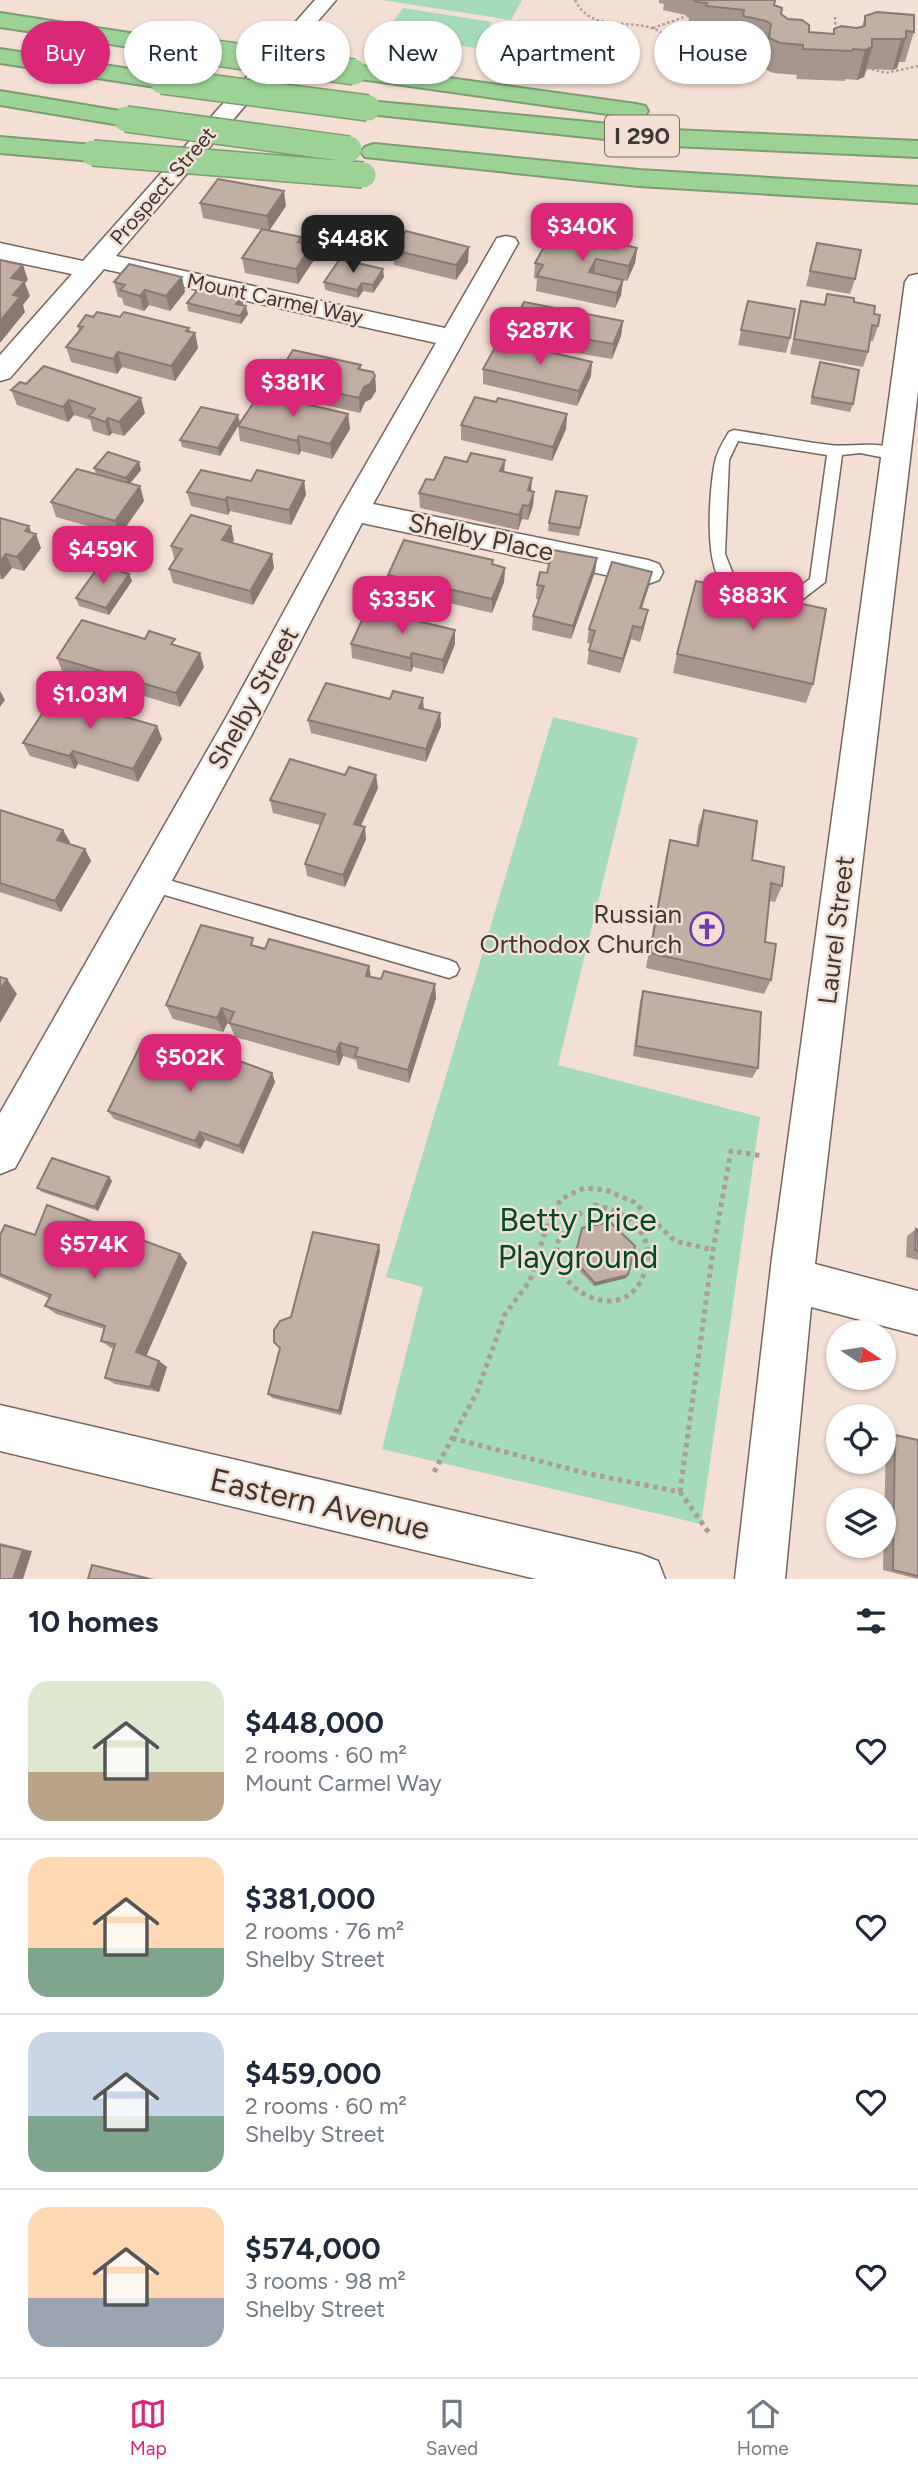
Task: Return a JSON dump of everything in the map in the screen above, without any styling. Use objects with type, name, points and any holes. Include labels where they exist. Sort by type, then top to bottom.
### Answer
[{"type":"highway","points":[[0,20],[680,118],[785,145]]},
{"type":"highway","name":"I 290","points":[[0,56],[368,108],[604,133],[785,145],[918,149]]},
{"type":"highway","points":[[0,98],[126,118],[368,164]]},
{"type":"highway","points":[[0,145],[93,153],[368,164]]},
{"type":"highway","name":"I 290","points":[[368,164],[510,189],[639,178],[918,195]]},
{"type":"street","name":"Prospect Street","points":[[0,372],[326,0]]},
{"type":"street","name":"Shelby Street","points":[[0,1153],[239,726],[354,511],[506,243]]},
{"type":"street","name":"Mount Carmel Way","points":[[0,251],[94,265],[452,338]]},
{"type":"street","name":"Laurel Street","points":[[760,1579],[792,1280],[905,436],[918,282]]},
{"type":"street","name":"Shelby Place","points":[[354,511],[648,572]]},
{"type":"street","points":[[792,1280],[918,1313]]},
{"type":"street","name":"Eastern Avenue","points":[[0,1428],[640,1579]]},
{"type":"lane","points":[[835,451],[817,582],[799,596],[727,578],[717,554],[722,460],[734,436],[835,451],[860,448],[905,436]]},
{"type":"lane","points":[[151,883],[449,969]]},
{"type":"path","points":[[575,0],[582,13],[600,22],[653,28],[687,16]]},
{"type":"path","points":[[835,17],[836,43]]},
{"type":"path","points":[[867,68],[874,73],[886,74],[918,66]]},
{"type":"path","points":[[709,1533],[680,1492],[713,1250],[731,1151],[770,1157]]},
{"type":"path","points":[[434,1472],[477,1392],[505,1314],[530,1281],[547,1225],[561,1199],[584,1188],[606,1189],[634,1202],[675,1241],[713,1250]]},
{"type":"path","points":[[594,1205],[609,1206],[624,1212],[636,1222],[644,1236],[648,1259],[642,1281],[632,1292],[608,1301],[593,1300],[580,1294],[569,1284],[557,1258],[560,1231],[575,1214],[594,1205]]},
{"type":"path","points":[[547,1225],[560,1231]]},
{"type":"path","points":[[452,1438],[585,1473],[680,1492]]},
{"type":"green space","points":[[381,0],[522,0],[511,20]]},
{"type":"green space","points":[[403,8],[486,21],[476,21],[475,48],[462,46],[462,21],[394,21]]},
{"type":"green space","name":"Betty Price Playground","points":[[553,717],[638,738],[558,1065],[760,1117],[701,1524],[382,1449],[423,1287],[386,1277]]},
{"type":"building","points":[[694,0],[775,0],[774,5],[782,8],[781,14],[788,19],[802,20],[809,25],[809,32],[834,34],[834,29],[841,26],[865,26],[865,16],[877,12],[914,15],[914,32],[906,31],[906,38],[901,39],[872,39],[872,47],[865,50],[803,49],[803,45],[780,43],[771,39],[771,21],[743,16],[744,10],[706,6],[707,3]]},
{"type":"building","points":[[218,179],[284,191],[267,216],[200,203]]},
{"type":"building","points":[[262,229],[301,237],[298,242],[312,245],[296,269],[242,258]]},
{"type":"building","points":[[406,231],[469,247],[456,265],[393,250]]},
{"type":"building","points":[[558,237],[617,249],[620,244],[637,248],[629,266],[596,259],[589,272],[623,280],[617,293],[537,276],[543,265],[535,263],[544,247],[551,248]]},
{"type":"building","points":[[817,243],[861,250],[855,279],[810,271]]},
{"type":"building","points":[[340,259],[383,269],[373,285],[362,283],[357,290],[324,282]]},
{"type":"building","points":[[0,260],[23,265],[11,278],[25,281],[13,295],[20,297],[0,321]]},
{"type":"building","points":[[129,264],[182,277],[166,296],[145,290],[140,296],[120,290],[125,285],[114,282]]},
{"type":"building","points":[[200,287],[242,297],[236,304],[246,306],[240,316],[187,303]]},
{"type":"building","points":[[827,294],[854,298],[854,302],[875,306],[874,314],[880,315],[878,326],[872,325],[868,352],[794,339],[801,301],[825,305]]},
{"type":"building","points":[[748,301],[795,309],[790,338],[741,330]]},
{"type":"building","points":[[524,302],[623,321],[613,344],[512,327]]},
{"type":"building","points":[[97,312],[120,317],[124,312],[189,328],[186,331],[195,333],[171,366],[118,352],[113,359],[66,347],[83,327],[78,326],[86,315],[93,317]]},
{"type":"building","points":[[496,346],[521,352],[524,346],[592,362],[579,391],[483,369]]},
{"type":"building","points":[[293,350],[361,365],[358,369],[373,372],[375,376],[370,384],[364,387],[359,398],[275,379]]},
{"type":"building","points":[[820,362],[859,370],[853,404],[812,397]]},
{"type":"building","points":[[44,366],[141,398],[119,422],[108,418],[105,422],[89,416],[95,409],[69,400],[63,407],[11,390],[20,382],[26,384]]},
{"type":"building","points":[[260,393],[348,414],[330,444],[299,436],[297,441],[238,426]]},
{"type":"building","points":[[475,397],[496,402],[498,398],[567,414],[553,447],[461,425]]},
{"type":"building","points":[[201,407],[238,415],[218,448],[180,440]]},
{"type":"building","points":[[108,452],[139,462],[126,478],[94,468]]},
{"type":"building","points":[[471,453],[505,460],[500,471],[532,478],[528,490],[534,492],[529,506],[523,505],[519,515],[419,493],[426,479],[434,480],[445,457],[467,462]]},
{"type":"building","points":[[77,469],[140,486],[115,521],[51,502]]},
{"type":"building","points":[[201,470],[251,481],[257,470],[304,481],[289,510],[187,492]]},
{"type":"building","points":[[556,491],[587,496],[580,528],[549,523]]},
{"type":"building","points":[[191,515],[231,526],[222,540],[272,554],[250,591],[169,569],[182,549],[171,546]]},
{"type":"building","points":[[0,518],[29,526],[25,531],[36,534],[17,557],[6,554],[0,561]]},
{"type":"building","points":[[404,540],[493,560],[492,564],[505,568],[492,599],[388,575]]},
{"type":"building","points":[[553,550],[597,558],[573,626],[533,616],[544,586],[537,585],[540,572],[547,573]]},
{"type":"building","points":[[612,562],[652,572],[640,608],[648,610],[642,628],[633,626],[623,659],[589,650],[595,631],[589,629]]},
{"type":"building","points":[[100,565],[129,574],[106,608],[76,598]]},
{"type":"building","points":[[696,581],[826,609],[813,684],[677,654]]},
{"type":"building","points":[[367,609],[455,630],[443,660],[412,653],[410,658],[351,644]]},
{"type":"building","points":[[82,620],[145,639],[149,631],[175,639],[171,644],[200,653],[176,693],[57,658]]},
{"type":"building","points":[[326,683],[390,699],[393,691],[423,698],[419,708],[440,713],[426,749],[308,720]]},
{"type":"building","points":[[57,691],[98,702],[95,708],[157,726],[133,769],[73,751],[69,756],[23,743]]},
{"type":"building","points":[[290,759],[345,775],[349,767],[376,775],[354,824],[365,827],[343,875],[305,864],[325,814],[270,800]]},
{"type":"building","points":[[0,810],[63,830],[57,840],[85,849],[55,901],[0,883]]},
{"type":"building","name":"Russian Orthodox Church","points":[[704,810],[757,821],[752,860],[784,867],[782,886],[771,883],[765,942],[776,944],[771,980],[650,953],[670,840],[698,846]]},
{"type":"building","points":[[201,925],[253,938],[251,945],[265,949],[269,939],[369,966],[366,976],[381,979],[384,971],[435,984],[408,1070],[355,1056],[358,1048],[340,1043],[336,1052],[229,1023],[234,1012],[222,1008],[217,1018],[166,1005]]},
{"type":"building","points":[[0,977],[7,979],[0,990]]},
{"type":"building","points":[[643,991],[761,1012],[758,1068],[636,1046]]},
{"type":"building","points":[[143,1040],[228,1070],[234,1059],[272,1073],[239,1146],[200,1132],[195,1141],[108,1111]]},
{"type":"building","points":[[52,1158],[109,1177],[95,1207],[37,1188]]},
{"type":"building","points":[[47,1205],[180,1254],[136,1352],[159,1361],[150,1387],[105,1378],[115,1344],[101,1341],[105,1326],[45,1306],[51,1295],[0,1274],[0,1235],[5,1225],[35,1235]]},
{"type":"building","points":[[610,1222],[635,1246],[628,1275],[595,1283],[574,1260],[582,1228]]},
{"type":"building","points":[[916,1229],[918,1230],[918,1251],[915,1250]]},
{"type":"building","points":[[313,1232],[379,1245],[339,1411],[268,1394],[280,1348],[274,1342],[274,1330],[280,1321],[291,1317]]},
{"type":"building","points":[[896,1435],[918,1440],[918,1576],[893,1570],[893,1558],[896,1558]]},
{"type":"building","points":[[0,1545],[23,1550],[13,1579],[0,1579]]},
{"type":"building","points":[[92,1565],[149,1579],[88,1579]]},
{"type":"place","name":"Russian Orthodox Church","points":[[707,929]]}]
